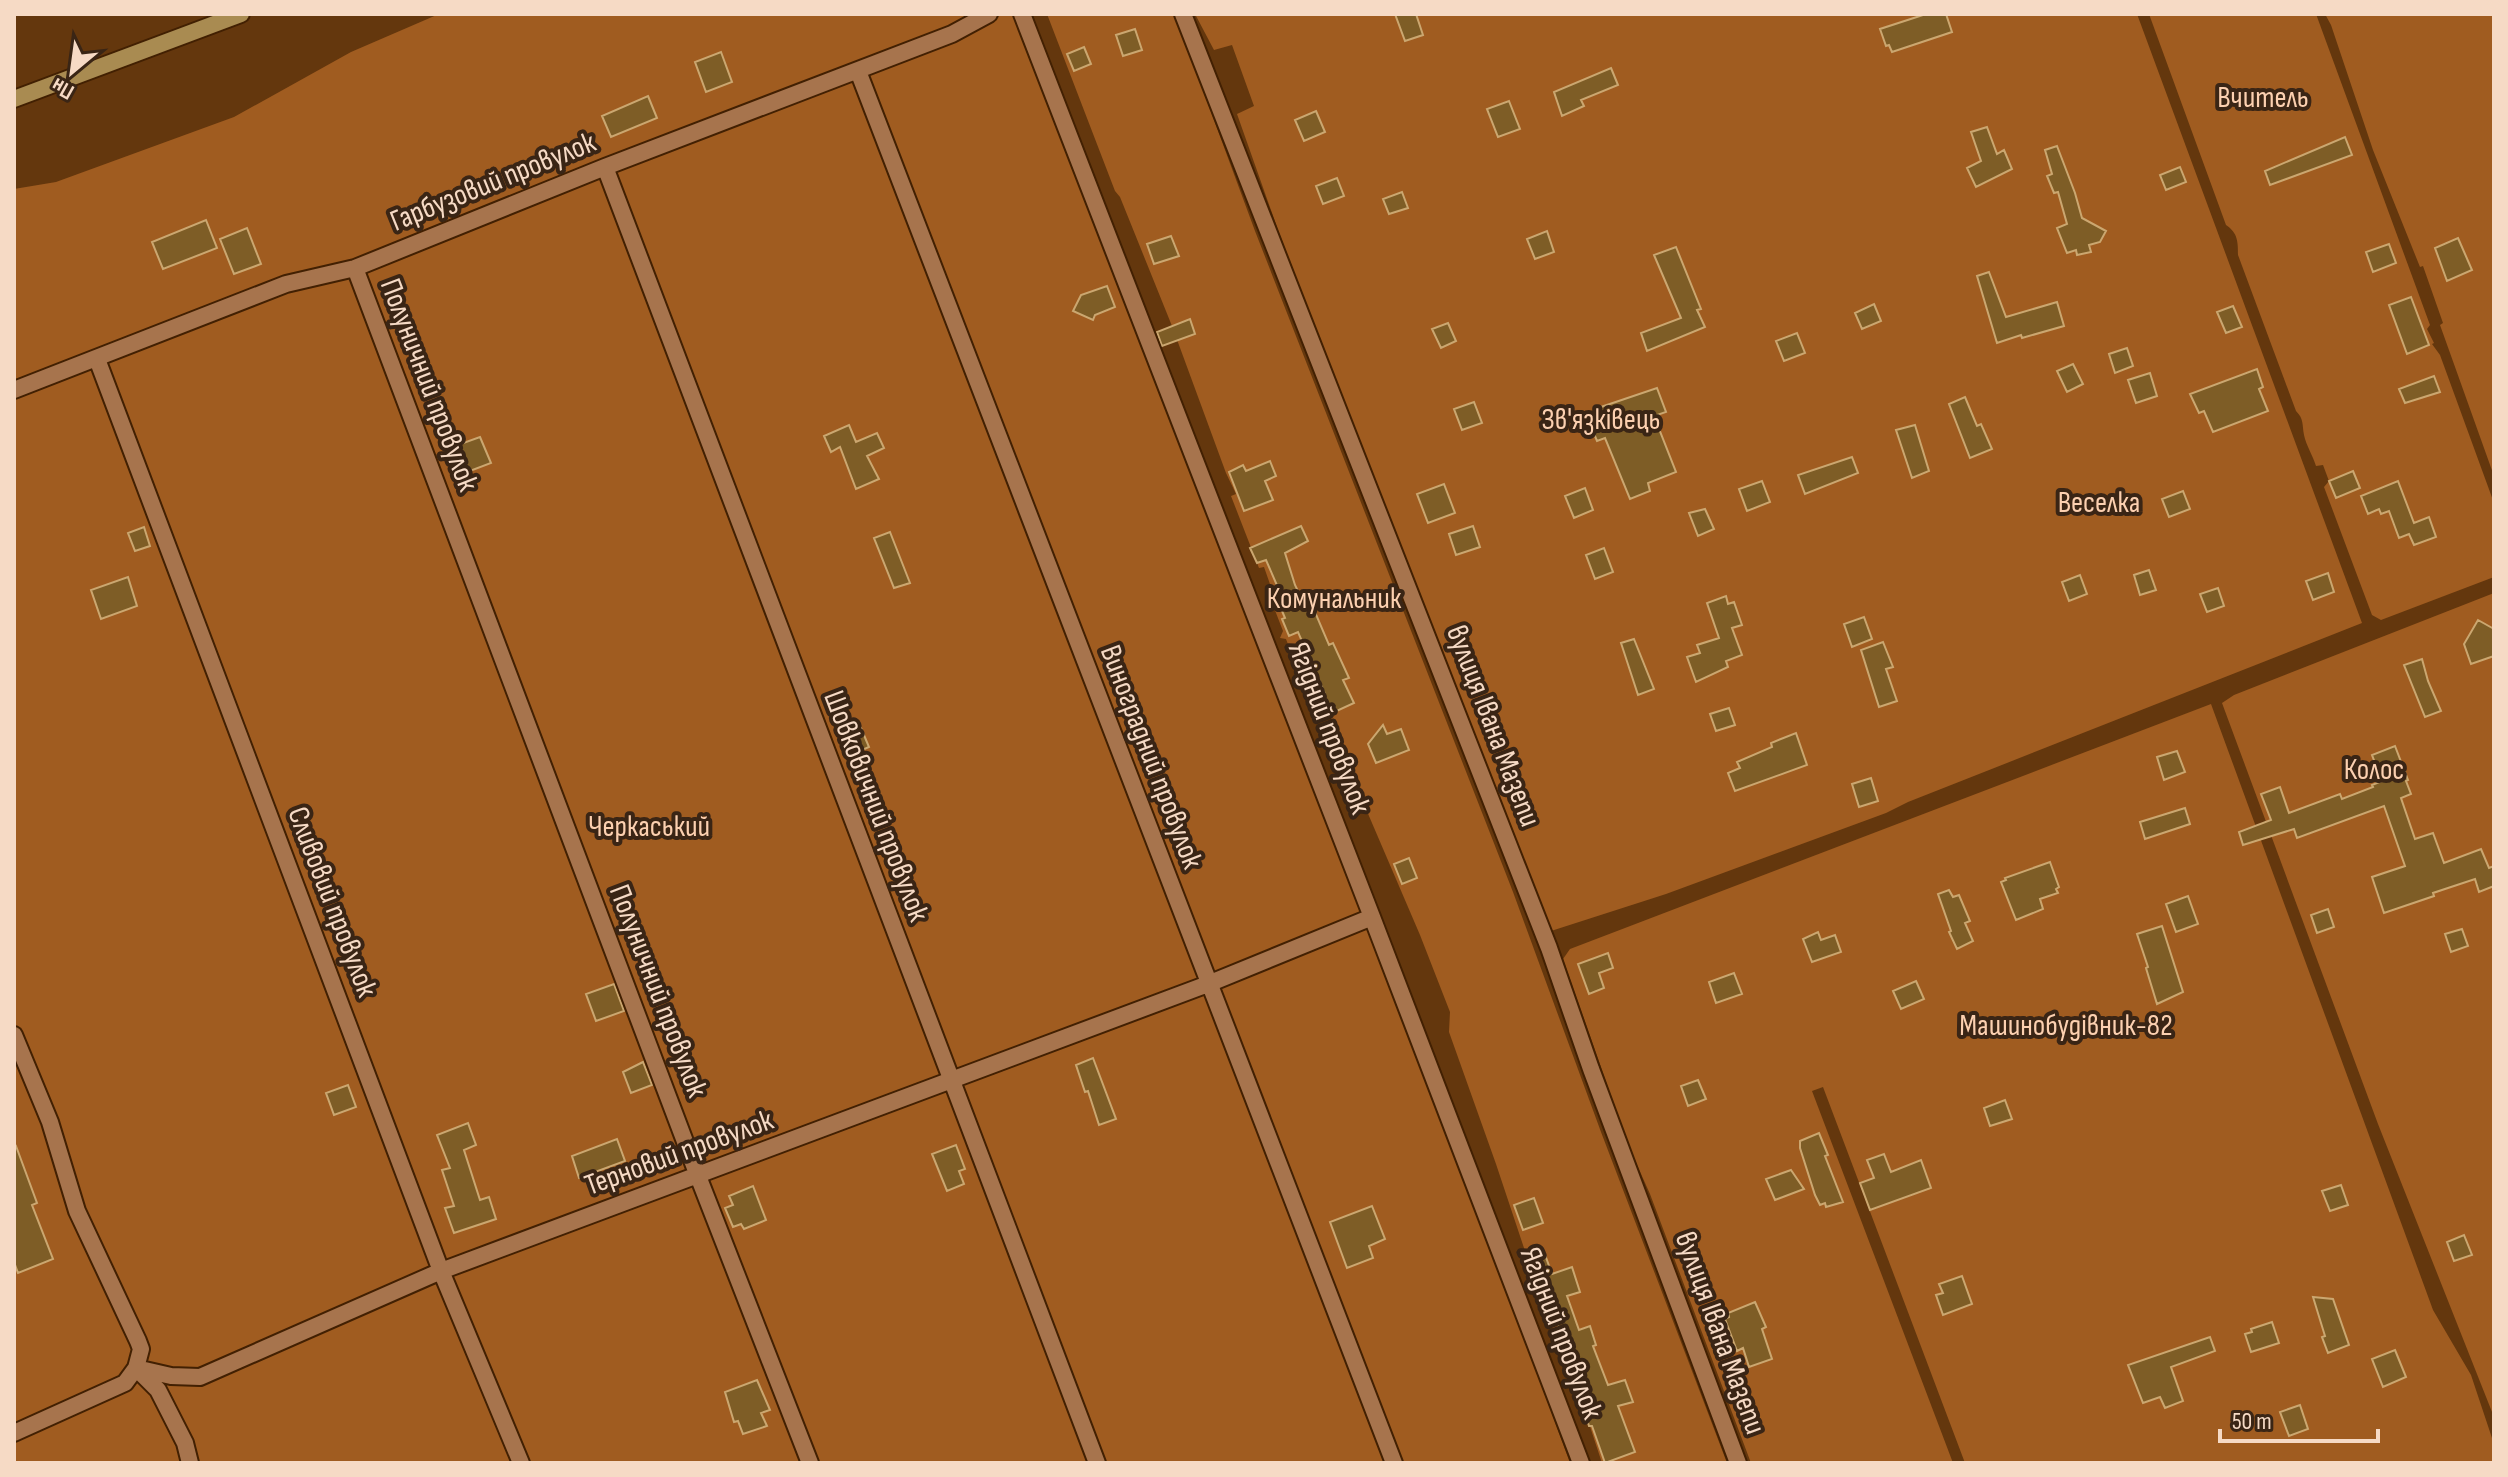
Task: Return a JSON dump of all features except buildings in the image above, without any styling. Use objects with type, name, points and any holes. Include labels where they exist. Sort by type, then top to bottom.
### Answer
[{"type":"main road","points":[[14,99],[241,14]]},
{"type":"street","name":"Гарбузовий провулок","points":[[14,390],[286,284],[355,268],[605,167],[952,34],[989,14]]},
{"type":"street","name":"Ягідний провулок","points":[[1022,14],[1581,1463]]},
{"type":"street","name":"вулиця Івана Мазепи","points":[[1183,14],[1549,948],[1738,1463]]},
{"type":"street","name":"Виноградний провулок","points":[[858,71],[1394,1463]]},
{"type":"street","name":"Шовковичний провулок","points":[[605,167],[1097,1463]]},
{"type":"street","name":"Полуничний провулок","points":[[355,268],[698,1176],[810,1463]]},
{"type":"street","name":"Сливовий провулок","points":[[97,359],[441,1271],[521,1463]]},
{"type":"street","name":"Терновий провулок","points":[[136,1368],[171,1376],[200,1377],[441,1271],[1208,984],[1372,917]]},
{"type":"street","points":[[14,1035],[50,1122],[77,1211],[141,1349],[136,1368],[125,1383],[14,1433]]},
{"type":"street","points":[[136,1368],[158,1390],[185,1443],[190,1463]]},
{"type":"green space","name":"Черкаський","points":[[439,14],[1015,14],[1460,1164],[1570,1463],[14,1463],[14,189],[56,182],[234,117],[351,52]]},
{"type":"green space","name":"Комунальник","points":[[1047,14],[1174,14],[1177,20],[1255,231],[1513,892],[1727,1463],[1602,1463],[1449,1032],[1450,1012],[1330,716],[1296,645],[1289,647],[1286,639],[1280,638],[1283,631],[1269,595],[1271,587],[1264,567],[1259,568],[1231,496],[1236,494],[1172,326],[1115,191]]},
{"type":"green space","points":[[1195,14],[2137,14],[2362,623],[1886,813],[1666,894],[1551,931],[1415,589],[1278,230],[1237,114],[1254,106],[1232,45],[1214,50]]},
{"type":"green space","name":"Вчитель","points":[[2149,14],[2316,14],[2430,325],[2427,329],[2432,344],[2440,355],[2494,503],[2494,577],[2381,620],[2372,615],[2324,487],[2329,481],[2323,465],[2316,466],[2306,443],[2302,419],[2296,411],[2238,255],[2236,238],[2226,225]]},
{"type":"green space","points":[[2325,14],[2494,14],[2494,476],[2440,325],[2443,323],[2423,266],[2420,267],[2373,150]]},
{"type":"green space","name":"Колос","points":[[2494,593],[2494,1417],[2378,1124],[2222,703],[2234,695]]},
{"type":"green space","name":"Машинобудівник-82","points":[[2211,704],[2433,1310],[2471,1375],[2494,1444],[2494,1463],[1965,1463],[1823,1087],[1812,1091],[1953,1463],[1751,1463],[1650,1194],[1629,1147],[1563,959],[1570,949]]},
{"type":"park label","name":"Зв'язківець","points":[[1601,420]]},
{"type":"park label","name":"Веселка","points":[[2099,503]]}]
